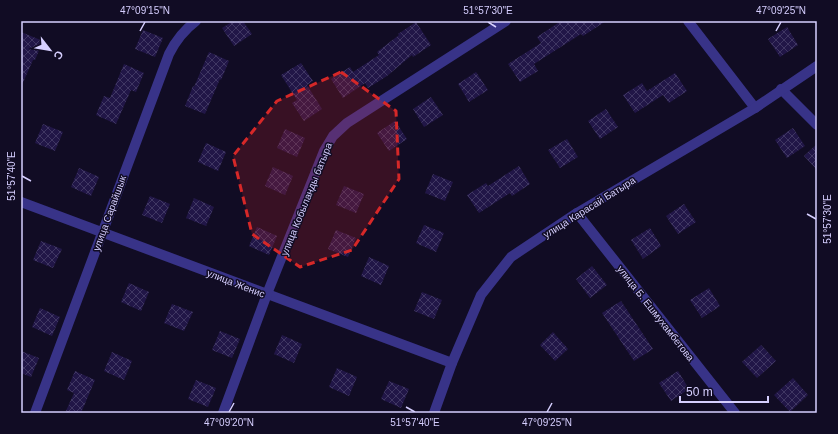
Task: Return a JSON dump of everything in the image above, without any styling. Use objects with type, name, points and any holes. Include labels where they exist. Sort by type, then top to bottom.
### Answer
[{"type":"street","name":"улица Сарайшык","points":[[35,413],[169,54],[176,40],[196,21]]},
{"type":"street","name":"улица Кобыланды батыра","points":[[223,413],[267,294],[324,151],[332,136],[347,123],[506,21]]},
{"type":"street","points":[[688,21],[755,108]]},
{"type":"street","name":"улица Карасай Батыра","points":[[434,413],[452,363],[481,295],[511,258],[577,213],[755,108],[817,66]]},
{"type":"street","points":[[781,89],[817,125]]},
{"type":"street","name":"улица Женис","points":[[21,202],[452,363]]},
{"type":"street","name":"улица Б. Ешмухамбетова","points":[[577,213],[735,413]]},
{"type":"highlighted area","points":[[341,72],[396,111],[399,179],[352,250],[300,267],[252,234],[233,156],[277,101]]},
{"type":"building","points":[[233,21],[243,21],[252,34],[234,46],[222,28]]},
{"type":"building","points":[[561,21],[606,21],[583,36],[581,34],[534,64],[538,71],[520,82],[508,64],[541,43],[537,37]]},
{"type":"building","points":[[416,22],[431,45],[413,57],[412,55],[387,76],[368,88],[365,83],[343,98],[331,79],[350,67],[353,72],[379,55],[377,52],[399,35],[398,34]]},
{"type":"building","points":[[787,27],[798,45],[780,57],[768,39]]},
{"type":"building","points":[[143,30],[163,38],[155,57],[135,49]]},
{"type":"building","points":[[21,32],[43,41],[21,87]]},
{"type":"building","points":[[209,52],[229,61],[205,114],[185,106]]},
{"type":"building","points":[[301,63],[313,81],[307,85],[322,109],[304,121],[292,103],[297,100],[281,75]]},
{"type":"building","points":[[124,64],[144,73],[136,92],[131,90],[116,124],[96,115],[104,96],[110,98]]},
{"type":"building","points":[[476,72],[488,90],[469,102],[458,84]]},
{"type":"building","points":[[675,73],[687,91],[669,103],[663,95],[635,113],[623,95],[642,83],[647,91]]},
{"type":"building","points":[[431,97],[443,115],[424,127],[413,109]]},
{"type":"building","points":[[606,109],[618,127],[600,139],[588,121]]},
{"type":"building","points":[[395,121],[407,139],[389,151],[377,133]]},
{"type":"building","points":[[43,124],[63,132],[55,151],[35,143]]},
{"type":"building","points":[[793,128],[805,146],[787,158],[775,140]]},
{"type":"building","points":[[285,129],[305,138],[297,157],[277,148]]},
{"type":"building","points":[[567,139],[578,157],[560,168],[548,150]]},
{"type":"building","points":[[206,143],[226,152],[218,171],[198,162]]},
{"type":"building","points":[[817,144],[817,170],[804,156]]},
{"type":"building","points":[[519,166],[530,184],[512,196],[510,193],[479,213],[467,195],[486,183],[488,186]]},
{"type":"building","points":[[273,167],[293,176],[285,195],[265,186]]},
{"type":"building","points":[[79,168],[99,177],[91,196],[71,187]]},
{"type":"building","points":[[433,174],[453,182],[445,201],[425,193]]},
{"type":"building","points":[[344,186],[364,194],[356,213],[336,205]]},
{"type":"building","points":[[150,196],[170,204],[162,223],[142,215]]},
{"type":"building","points":[[194,198],[214,207],[206,226],[186,218]]},
{"type":"building","points":[[684,204],[696,222],[678,234],[666,216]]},
{"type":"building","points":[[424,225],[444,233],[436,252],[416,243]]},
{"type":"building","points":[[257,227],[277,236],[269,255],[249,246]]},
{"type":"building","points":[[650,228],[661,246],[643,259],[631,240]]},
{"type":"building","points":[[336,230],[356,238],[348,257],[328,249]]},
{"type":"building","points":[[41,241],[62,249],[53,268],[33,260]]},
{"type":"building","points":[[369,257],[389,266],[381,285],[361,276]]},
{"type":"building","points":[[592,266],[607,285],[590,298],[576,279]]},
{"type":"building","points":[[129,283],[149,292],[141,311],[121,302]]},
{"type":"building","points":[[709,288],[720,306],[702,318],[690,300]]},
{"type":"building","points":[[422,292],[442,300],[434,319],[414,311]]},
{"type":"building","points":[[621,301],[653,349],[634,361],[602,313]]},
{"type":"building","points":[[172,304],[193,312],[184,331],[164,323]]},
{"type":"building","points":[[40,308],[60,317],[52,336],[32,327]]},
{"type":"building","points":[[220,331],[240,339],[232,358],[212,350]]},
{"type":"building","points":[[553,332],[568,349],[555,361],[540,345]]},
{"type":"building","points":[[282,335],[302,344],[294,363],[274,354]]},
{"type":"building","points":[[761,345],[776,361],[757,378],[742,362]]},
{"type":"building","points":[[21,351],[39,358],[31,377],[21,373]]},
{"type":"building","points":[[112,352],[132,361],[124,380],[104,371]]},
{"type":"building","points":[[337,368],[357,377],[349,396],[329,387]]},
{"type":"building","points":[[75,371],[95,380],[81,413],[65,413],[74,393],[67,390]]},
{"type":"building","points":[[678,371],[689,389],[671,401],[659,383]]},
{"type":"building","points":[[793,378],[808,395],[790,412],[774,395]]},
{"type":"building","points":[[196,380],[216,388],[208,407],[188,399]]},
{"type":"building","points":[[389,381],[409,389],[401,408],[381,399]]}]
